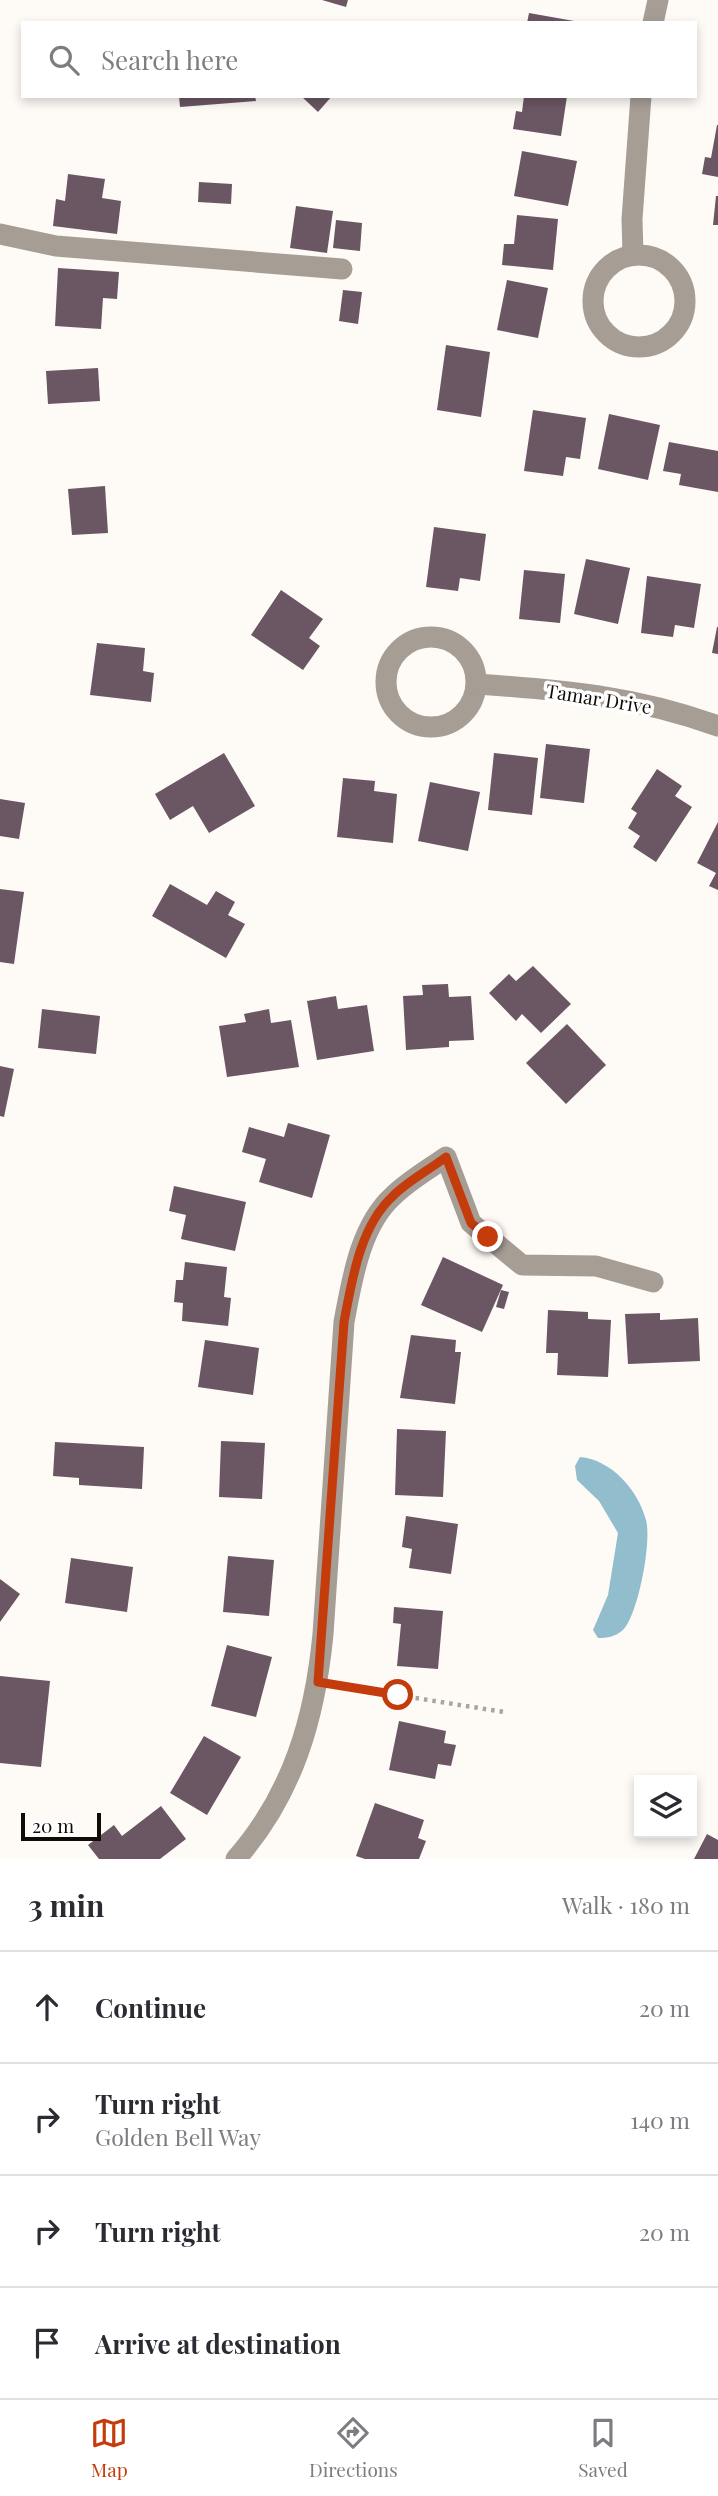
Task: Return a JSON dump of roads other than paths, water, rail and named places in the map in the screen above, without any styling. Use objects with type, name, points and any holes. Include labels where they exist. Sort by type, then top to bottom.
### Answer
[{"type":"street","points":[[653,21],[658,0]]},
{"type":"street","points":[[633,255],[632,219],[641,98]]},
{"type":"street","points":[[0,234],[56,246],[342,269]]},
{"type":"street","points":[[633,255],[654,257],[669,265],[680,278],[685,294],[684,314],[677,328],[651,346],[635,347],[617,342],[603,331],[594,314],[593,293],[600,275],[614,262],[633,255]]},
{"type":"street","points":[[428,637],[445,639],[461,647],[475,668],[477,684],[471,704],[460,717],[443,726],[429,727],[410,722],[396,711],[387,694],[386,680],[389,665],[398,651],[411,641],[428,637]]},
{"type":"street","name":"Tamar Drive","points":[[477,684],[579,691],[683,713],[718,726]]},
{"type":"street","points":[[236,1859],[251,1843],[296,1765],[318,1682],[337,1382],[344,1322],[354,1273],[370,1227],[391,1196],[446,1157],[471,1223],[522,1265],[596,1266],[653,1282]]},
{"type":"water","points":[[580,1457],[603,1464],[622,1478],[637,1498],[646,1520],[645,1561],[634,1610],[623,1630],[608,1637],[598,1638],[593,1630],[608,1595],[618,1533],[599,1501],[577,1480],[575,1466]]}]
